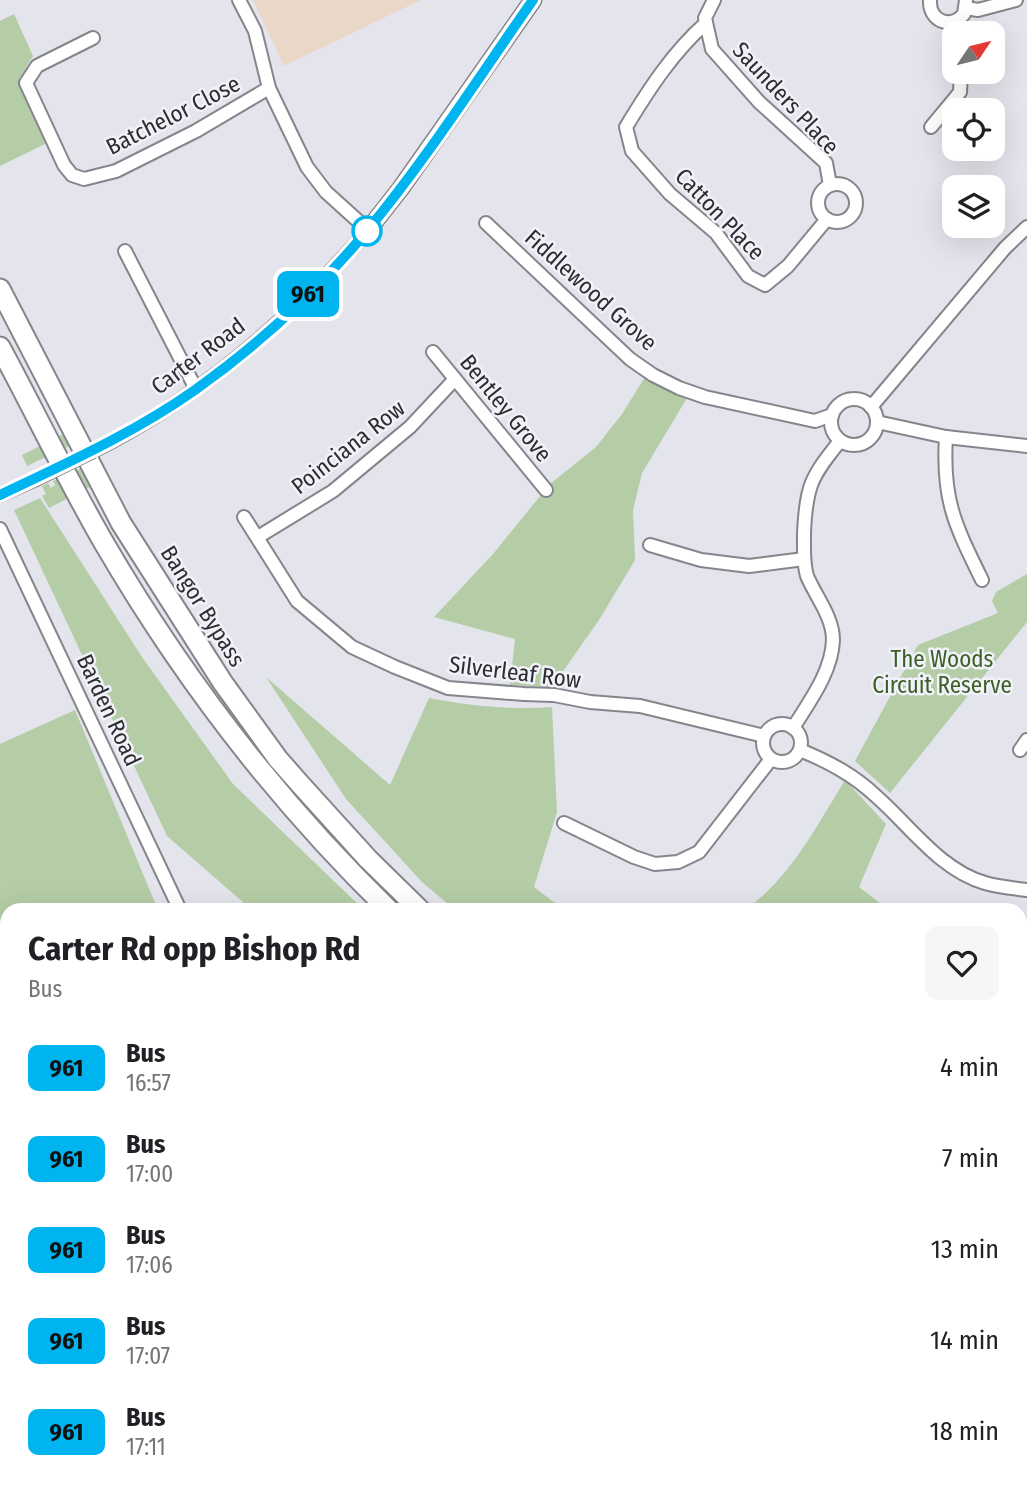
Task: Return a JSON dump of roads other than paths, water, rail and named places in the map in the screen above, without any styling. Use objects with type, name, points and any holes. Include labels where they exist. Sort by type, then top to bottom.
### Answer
[{"type":"main road","name":"Bangor Bypass","points":[[0,289],[121,523],[223,683],[278,759],[368,859],[413,903]]},
{"type":"main road","name":"Bangor Bypass","points":[[0,346],[104,543],[174,654],[242,746],[287,801],[382,903]]},
{"type":"street","points":[[239,0],[255,31],[269,88],[316,180],[340,206],[368,230]]},
{"type":"street","name":"Carter Road","points":[[0,495],[93,451],[196,389],[286,316],[368,230],[401,188],[533,0]]},
{"type":"street","points":[[706,23],[705,18],[714,0]]},
{"type":"street","points":[[930,0],[930,8],[937,19],[942,21]]},
{"type":"street","points":[[959,21],[966,4],[978,10],[1016,0]]},
{"type":"street","name":"Catton Place","points":[[706,23],[689,38],[652,85],[626,127],[632,151],[662,186],[716,233],[748,276],[765,285],[788,266],[827,219]]},
{"type":"street","name":"Saunders Place","points":[[706,23],[712,49],[759,102],[826,163],[830,185]]},
{"type":"street","name":"Batchelor Close","points":[[93,38],[37,66],[26,83],[64,164],[72,175],[85,179],[116,171],[196,131],[269,88]]},
{"type":"street","points":[[931,127],[960,92],[960,84]]},
{"type":"street","points":[[830,185],[843,185],[853,192],[856,205],[846,220],[839,222],[827,219],[820,210],[819,198],[830,185]]},
{"type":"street","name":"Fiddlewood Grove","points":[[486,223],[630,359],[667,383],[705,397],[815,421],[832,415]]},
{"type":"street","points":[[871,407],[1005,248],[1027,227]]},
{"type":"street","points":[[125,251],[196,389]]},
{"type":"street","name":"Bentley Grove","points":[[433,352],[545,490]]},
{"type":"street","name":"Poinciana Row","points":[[258,537],[333,491],[410,427],[455,379]]},
{"type":"street","points":[[852,399],[859,400],[871,407],[877,422],[872,436],[853,445],[840,441],[832,429],[832,415],[839,404],[852,399]]},
{"type":"street","points":[[877,422],[946,437],[1027,446]]},
{"type":"street","points":[[946,437],[944,466],[947,495],[955,524],[982,580]]},
{"type":"street","points":[[793,728],[825,673],[831,656],[833,639],[829,620],[806,573],[804,559],[807,491],[815,474],[840,441]]},
{"type":"street","name":"Silverleaf Row","points":[[244,517],[298,601],[352,647],[405,671],[448,688],[554,695],[590,702],[640,706],[764,736]]},
{"type":"street","name":"Barden Road","points":[[0,529],[177,903]]},
{"type":"street","points":[[650,545],[701,560],[749,566],[804,559]]},
{"type":"street","points":[[779,724],[793,728],[800,738],[800,750],[794,758],[785,762],[771,759],[764,748],[764,736],[770,728],[779,724]]},
{"type":"street","points":[[800,750],[848,773],[877,796],[941,859],[965,874],[984,883],[1027,890]]},
{"type":"street","points":[[564,822],[634,857],[655,864],[678,862],[699,852],[771,759]]},
{"type":"park label","name":"The Woods Circuit Reserve","points":[[942,672]]}]
